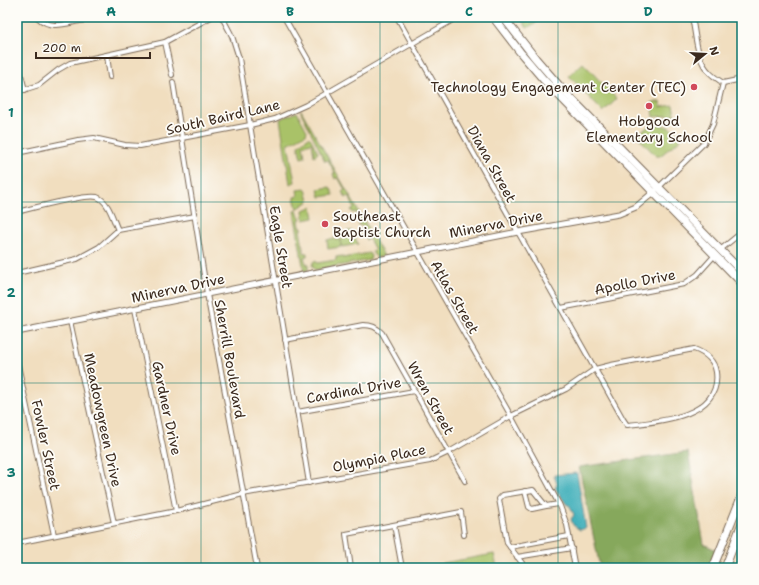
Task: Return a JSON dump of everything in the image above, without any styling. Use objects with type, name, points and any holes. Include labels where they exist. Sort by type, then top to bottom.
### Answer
[{"type":"main road","points":[[493,17],[543,79],[742,283]]},
{"type":"main road","points":[[503,17],[562,89],[742,272]]},
{"type":"main road","points":[[713,568],[742,495]]},
{"type":"main road","points":[[725,568],[742,523]]},
{"type":"street","points":[[37,17],[42,22],[52,26],[85,20],[88,17]]},
{"type":"street","points":[[17,92],[39,85],[58,70],[70,63],[165,42],[211,17]]},
{"type":"street","name":"Eagle Street","points":[[222,17],[232,36],[239,58],[309,483]]},
{"type":"street","name":"Atlas Street","points":[[284,17],[559,504],[568,525],[575,568]]},
{"type":"street","name":"Diana Street","points":[[397,17],[627,425]]},
{"type":"street","name":"South Baird Lane","points":[[17,153],[94,138],[125,145],[140,146],[275,119],[297,110],[458,17]]},
{"type":"street","points":[[692,17],[701,62],[709,73],[723,83],[742,79]]},
{"type":"street","points":[[165,42],[172,75]]},
{"type":"street","points":[[107,56],[110,77]]},
{"type":"street","points":[[20,71],[25,90]]},
{"type":"street","name":"Sherrill Boulevard","points":[[173,82],[208,294],[257,568]]},
{"type":"street","name":"Minerva Drive","points":[[17,332],[518,232],[619,214],[636,207],[653,193],[704,143],[713,124],[723,83]]},
{"type":"street","points":[[17,212],[83,197],[97,197],[108,206],[118,230]]},
{"type":"street","points":[[17,273],[77,260],[100,247],[118,230],[195,216]]},
{"type":"street","name":"Apollo Drive","points":[[561,308],[684,284],[697,275],[721,249],[742,232]]},
{"type":"street","name":"Gardner Drive","points":[[135,309],[176,511]]},
{"type":"street","name":"Meadowgreen Drive","points":[[70,321],[114,523]]},
{"type":"street","name":"Wren Street","points":[[286,340],[363,325],[376,327],[382,333],[465,481]]},
{"type":"street","name":"Olympia Place","points":[[17,543],[176,511],[243,494],[430,461],[449,452],[510,416],[566,389],[595,369],[611,364],[694,349],[703,352],[711,359],[715,370],[715,387],[700,408],[684,416],[627,425]]},
{"type":"street","name":"Fowler Street","points":[[17,360],[54,535]]},
{"type":"street","name":"Cardinal Drive","points":[[298,412],[414,391]]},
{"type":"street","points":[[523,568],[522,563],[507,542],[499,499],[503,495],[533,490],[546,506]]},
{"type":"street","points":[[525,491],[529,507],[532,509],[559,504]]},
{"type":"street","points":[[351,568],[346,534],[461,512],[464,534]]},
{"type":"street","points":[[394,525],[402,568]]},
{"type":"street","points":[[510,547],[570,536]]},
{"type":"street","points":[[518,557],[572,548]]},
{"type":"green space","points":[[520,17],[541,17],[536,23],[527,28]]},
{"type":"green space","points":[[583,63],[617,99],[603,112],[569,76]]},
{"type":"green space","points":[[652,102],[660,102],[661,107],[673,105],[675,115],[654,117]]},
{"type":"green space","points":[[301,110],[384,256],[377,258],[372,252],[375,250],[369,239],[366,240],[365,238],[368,237],[362,225],[359,226],[358,224],[361,222],[356,212],[353,213],[351,210],[354,208],[349,196],[346,198],[342,192],[345,190],[338,177],[335,179],[333,174],[335,173],[328,160],[325,161]]},
{"type":"green space","points":[[297,112],[307,131],[306,134],[288,144],[295,182],[290,184],[280,119]]},
{"type":"green space","points":[[651,125],[668,127],[672,129],[681,139],[660,156],[656,156],[636,135]]},
{"type":"green space","points":[[309,137],[318,153],[314,156],[312,143],[303,145],[305,157],[301,158],[298,145]]},
{"type":"green space","points":[[330,187],[334,195],[320,197],[318,189]]},
{"type":"green space","points":[[306,189],[309,201],[297,209],[294,197],[298,196],[297,190]]},
{"type":"green space","points":[[312,207],[314,218],[304,220],[303,210]]},
{"type":"green space","points":[[297,210],[301,219],[299,220],[300,227],[302,227],[302,230],[300,230],[304,253],[307,253],[307,256],[304,257],[306,264],[308,263],[308,270],[304,272],[294,211]]},
{"type":"green space","points":[[347,231],[352,231],[358,244],[342,247],[341,239],[348,238]]},
{"type":"green space","points":[[334,238],[335,240],[340,239],[341,247],[328,249],[327,240]]},
{"type":"green space","points":[[369,253],[371,256],[370,260],[315,270],[312,266],[313,262],[316,260],[317,263],[336,260],[336,257],[342,256],[343,258]]},
{"type":"green space","points":[[688,452],[704,544],[716,550],[708,568],[600,568],[579,467]]},
{"type":"green space","points":[[494,554],[497,568],[444,568],[443,563]]},
{"type":"water","points":[[577,473],[586,528],[580,530],[573,525],[571,519],[574,515],[570,506],[566,504],[555,488],[557,484],[554,475]]},
{"type":"place","name":"Technology Engagement Center (TEC)","points":[[694,87]]},
{"type":"place","name":"Hobgood Elementary School","points":[[649,106]]},
{"type":"place","name":"Southeast Baptist Church","points":[[325,224]]}]
